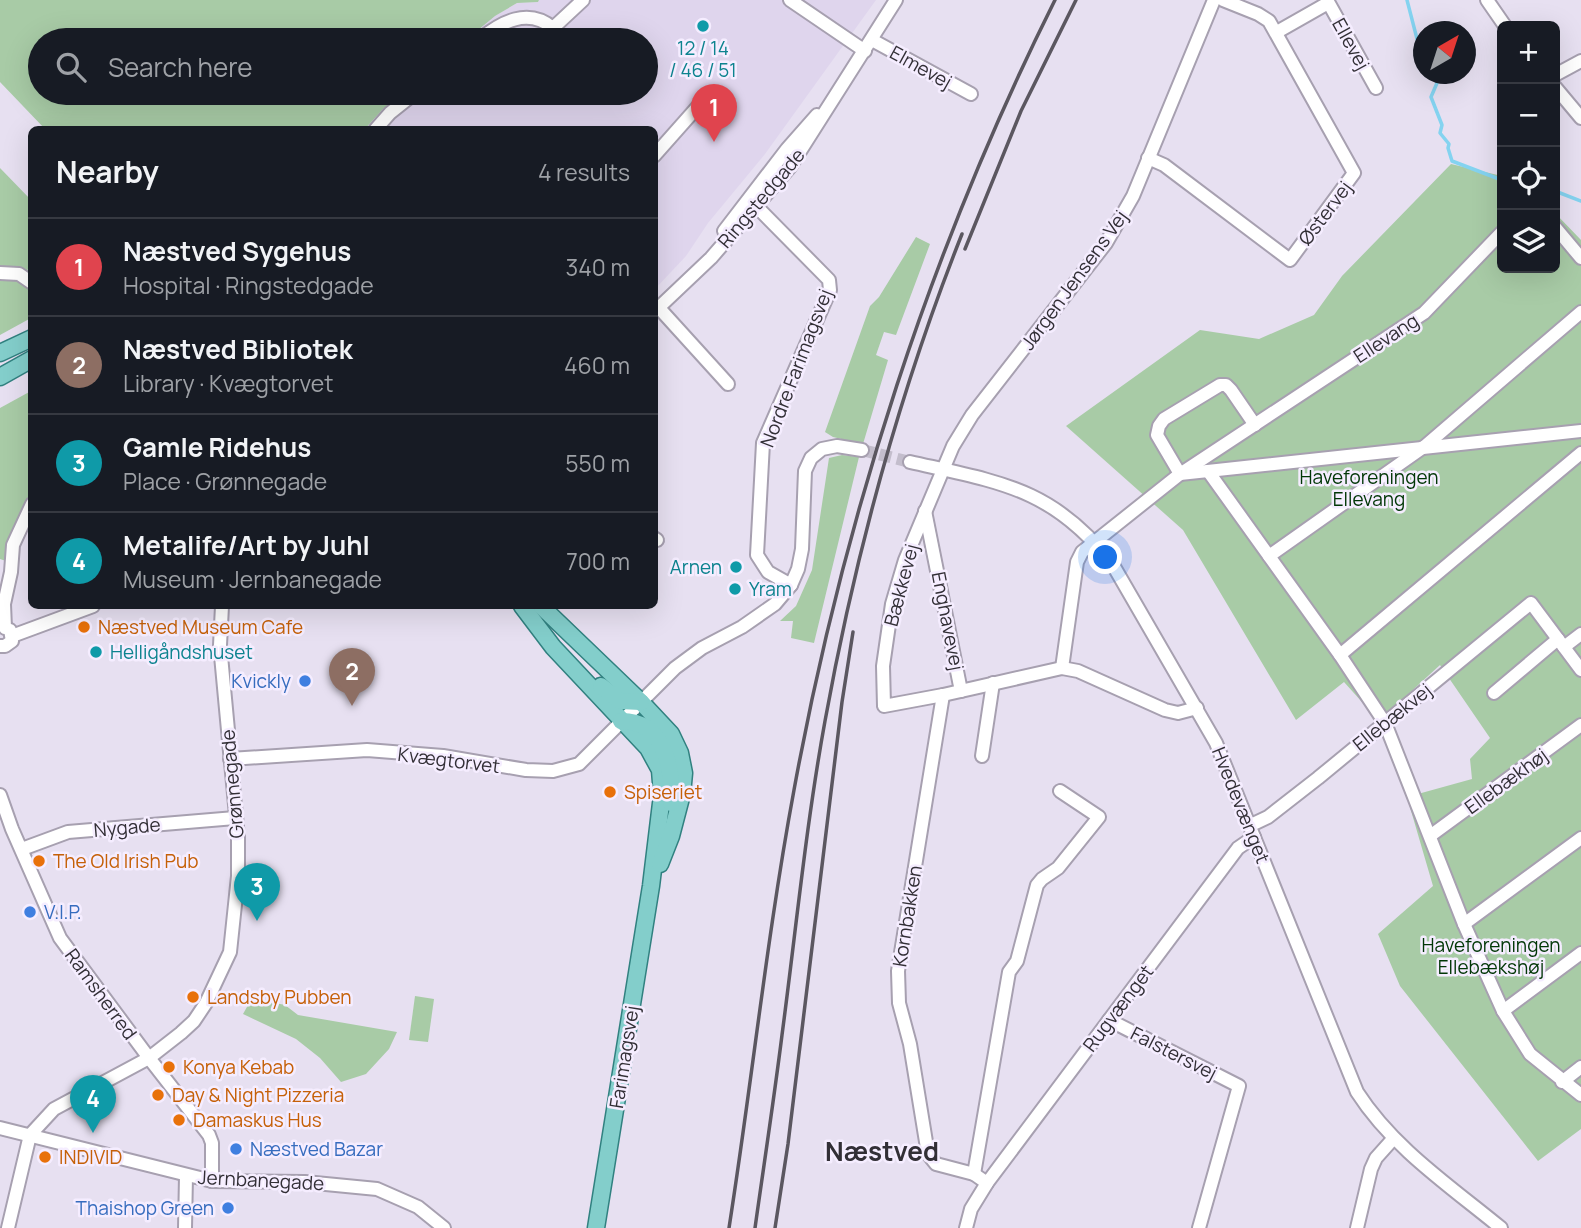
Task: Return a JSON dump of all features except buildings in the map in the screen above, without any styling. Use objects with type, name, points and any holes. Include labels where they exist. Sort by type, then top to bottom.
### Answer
[{"type":"main road","points":[[0,353],[28,340]]},
{"type":"main road","points":[[0,377],[28,361]]},
{"type":"main road","points":[[0,386],[28,374]]},
{"type":"main road","points":[[531,609],[543,625],[612,696],[627,702],[641,702]]},
{"type":"main road","name":"Farimagsvej","points":[[531,609],[553,647],[648,748],[660,770],[662,795],[651,886],[596,1228]]},
{"type":"main road","name":"Farimagsvej","points":[[641,702],[671,734],[680,753],[684,773],[673,829],[651,886]]},
{"type":"main road","points":[[621,721],[640,724],[648,729],[666,753],[672,779],[673,829]]},
{"type":"street","points":[[496,28],[519,19],[536,18],[544,20],[553,28],[583,0]]},
{"type":"street","name":"Elmevej","points":[[790,0],[834,30],[971,94]]},
{"type":"street","name":"Ringstedgade","points":[[658,309],[711,258],[798,157],[896,0]]},
{"type":"street","name":"Jørgen Jensens Vej","points":[[942,469],[972,415],[1106,243],[1133,196],[1214,0]]},
{"type":"street","name":"Østervej","points":[[1148,158],[1164,165],[1290,260],[1354,173],[1269,21],[1223,0]]},
{"type":"street","points":[[1487,0],[1502,21]]},
{"type":"street","points":[[1277,32],[1328,1]]},
{"type":"street","name":"Ellevej","points":[[1328,1],[1376,88]]},
{"type":"street","points":[[1560,72],[1581,61]]},
{"type":"street","points":[[685,281],[787,149],[840,89]]},
{"type":"street","points":[[1560,93],[1581,118]]},
{"type":"street","points":[[658,151],[701,103]]},
{"type":"street","points":[[379,126],[400,105]]},
{"type":"street","name":"Nordre Farimagsvej","points":[[756,206],[829,280],[830,290],[763,443],[757,555],[768,572],[791,585]]},
{"type":"street","points":[[1560,233],[1581,258]]},
{"type":"street","name":"Ellevang","points":[[1094,540],[1180,474],[1424,313],[1497,237]]},
{"type":"street","points":[[0,273],[19,274],[28,280]]},
{"type":"street","points":[[658,311],[728,384]]},
{"type":"street","points":[[1269,556],[1425,446],[1581,312]]},
{"type":"street","points":[[1255,425],[1231,390],[1226,385],[1220,385],[1164,419],[1157,435],[1180,474],[1581,431]]},
{"type":"street","points":[[641,702],[675,668],[702,648],[742,627],[775,604],[791,585],[802,549],[805,471],[811,457],[822,449],[837,446],[862,450]]},
{"type":"street","points":[[1340,655],[1581,453]]},
{"type":"street","name":"Hvedevænget","points":[[909,462],[1028,493],[1048,503],[1094,540],[1113,565],[1216,743],[1357,1093],[1393,1139],[1501,1228]]},
{"type":"street","name":"Bækkevej","points":[[942,469],[905,559],[892,604],[883,666],[884,706],[943,695]]},
{"type":"street","points":[[1208,471],[1340,655],[1385,723],[1464,924],[1503,1012],[1531,1054],[1581,1095]]},
{"type":"street","name":"Enghavevej","points":[[925,511],[961,691]]},
{"type":"street","points":[[0,646],[10,643],[4,604],[13,545],[28,513]]},
{"type":"street","points":[[1062,667],[1077,562],[1082,552],[1094,540]]},
{"type":"street","name":"Ellebækvej","points":[[1251,831],[1531,603],[1561,643]]},
{"type":"street","points":[[6,630],[82,609]]},
{"type":"street","name":"Grønnegade","points":[[30,1135],[54,1109],[149,1058],[194,1021],[225,967],[230,952],[238,876],[220,645],[222,609]]},
{"type":"street","points":[[1494,693],[1561,643],[1581,634]]},
{"type":"street","points":[[1561,643],[1581,670]]},
{"type":"street","points":[[943,695],[1062,667],[1078,671],[1165,710],[1178,713],[1197,708]]},
{"type":"street","points":[[982,756],[993,683]]},
{"type":"street","name":"Kornbakken","points":[[943,695],[898,971],[899,993],[928,1154],[936,1164],[974,1174],[986,1183]]},
{"type":"street","name":"Kvægtorvet","points":[[230,759],[367,750],[443,756],[526,770],[553,771],[579,764],[641,702]]},
{"type":"street","name":"Ellebækhøj","points":[[1430,836],[1581,725]]},
{"type":"street","points":[[974,1174],[1010,972],[1017,961],[1037,885],[1058,868],[1099,817],[1059,791]]},
{"type":"street","name":"Ramsherred","points":[[0,795],[6,832],[22,849],[60,938],[209,1135],[212,1143],[212,1181]]},
{"type":"street","name":"Nygade","points":[[22,849],[68,832],[235,818]]},
{"type":"street","name":"Rugvænget","points":[[966,1228],[971,1209],[986,1183],[1251,831]]},
{"type":"street","points":[[1464,924],[1581,838]]},
{"type":"street","points":[[1503,1012],[1581,953]]},
{"type":"street","name":"Falstersvej","points":[[1109,1020],[1239,1086],[1199,1228]]},
{"type":"street","points":[[1562,1082],[1581,1067]]},
{"type":"street","name":"Jernbanegade","points":[[0,1128],[212,1181],[305,1182],[377,1189],[418,1207],[444,1228]]},
{"type":"street","points":[[8,1228],[30,1135]]},
{"type":"street","points":[[1357,1228],[1371,1169],[1376,1158],[1393,1139]]},
{"type":"street","points":[[185,1228],[186,1176]]},
{"type":"shaded area","points":[[876,0],[765,154],[708,223],[686,256],[658,286],[658,126],[368,126],[388,105],[658,105],[658,28],[480,28],[517,3]]},
{"type":"green space","points":[[0,0],[539,0],[517,3],[480,28],[28,28],[28,105],[388,105],[368,126],[42,126],[0,82]]},
{"type":"green space","name":"Haveforeningen Ellevang","points":[[1451,164],[1497,175],[1497,273],[1560,273],[1560,218],[1581,240],[1581,1129],[1538,1161],[1400,986],[1378,934],[1433,886],[1407,797],[1472,779],[1470,759],[1490,738],[1440,665],[1379,721],[1344,682],[1296,720],[1183,530],[1066,426],[1200,330],[1259,339],[1314,315],[1342,276]]},
{"type":"green space","points":[[0,168],[28,197],[28,320],[0,335]]},
{"type":"green space","points":[[916,237],[930,244],[896,335],[884,332],[876,355],[888,360],[863,444],[833,437],[825,432],[870,306],[879,297]]},
{"type":"green space","points":[[28,393],[28,516],[12,563],[0,559],[0,408]]},
{"type":"green space","points":[[842,455],[859,457],[814,643],[791,638],[793,621],[780,621],[796,606],[812,570],[829,458]]},
{"type":"green space","points":[[415,996],[434,999],[428,1042],[409,1040]]},
{"type":"green space","points":[[252,998],[285,1005],[298,1015],[397,1032],[389,1049],[366,1074],[341,1082],[320,1058],[296,1039],[243,1014]]},
{"type":"waterway","points":[[1407,0],[1413,23]]},
{"type":"waterway","points":[[1437,84],[1431,97],[1442,125],[1440,133],[1449,144],[1452,161],[1497,178]]},
{"type":"waterway","points":[[1560,193],[1581,201]]},
{"type":"tunnel","points":[[862,450],[910,462]]},
{"type":"railway","points":[[729,1228],[784,844],[814,688],[838,586],[866,485],[931,287],[1010,94],[1055,0]]},
{"type":"railway","points":[[965,249],[1021,111],[1076,0]]},
{"type":"railway","points":[[755,1228],[812,799],[837,659],[865,536],[899,413],[962,234]]},
{"type":"railway","points":[[775,1228],[853,632]]},
{"type":"place","name":"12 / 14 / 46 / 51","points":[[703,26]]},
{"type":"place","name":"Næstved Sygehus","points":[[714,142]]},
{"type":"place","name":"Arnen","points":[[736,567]]},
{"type":"place","name":"Yram","points":[[735,589]]},
{"type":"place","name":"Næstved Museum Cafe","points":[[84,627]]},
{"type":"place","name":"Helligåndshuset","points":[[96,652]]},
{"type":"place","name":"Kvickly","points":[[305,681]]},
{"type":"place","name":"Næstved Bibliotek","points":[[352,706]]},
{"type":"place","name":"Spiseriet","points":[[610,792]]},
{"type":"place","name":"The Old Irish Pub","points":[[39,861]]},
{"type":"place","name":"V.I.P.","points":[[30,912]]},
{"type":"place","name":"Gamle Ridehus","points":[[257,921]]},
{"type":"place","name":"Landsby Pubben","points":[[193,997]]},
{"type":"place","name":"Konya Kebab","points":[[169,1067]]},
{"type":"place","name":"Day & Night Pizzeria","points":[[158,1095]]},
{"type":"place","name":"Damaskus Hus","points":[[179,1120]]},
{"type":"place","name":"Metalife/Art by Juhl","points":[[93,1133]]},
{"type":"place","name":"Næstved Bazar","points":[[236,1149]]},
{"type":"place","name":"INDIVID","points":[[45,1157]]},
{"type":"place","name":"Thaishop Green","points":[[228,1208]]},
{"type":"district","name":"Næstved","points":[[882,1152]]},
{"type":"park label","name":"Haveforeningen Ellebækshøj","points":[[1491,956]]}]
